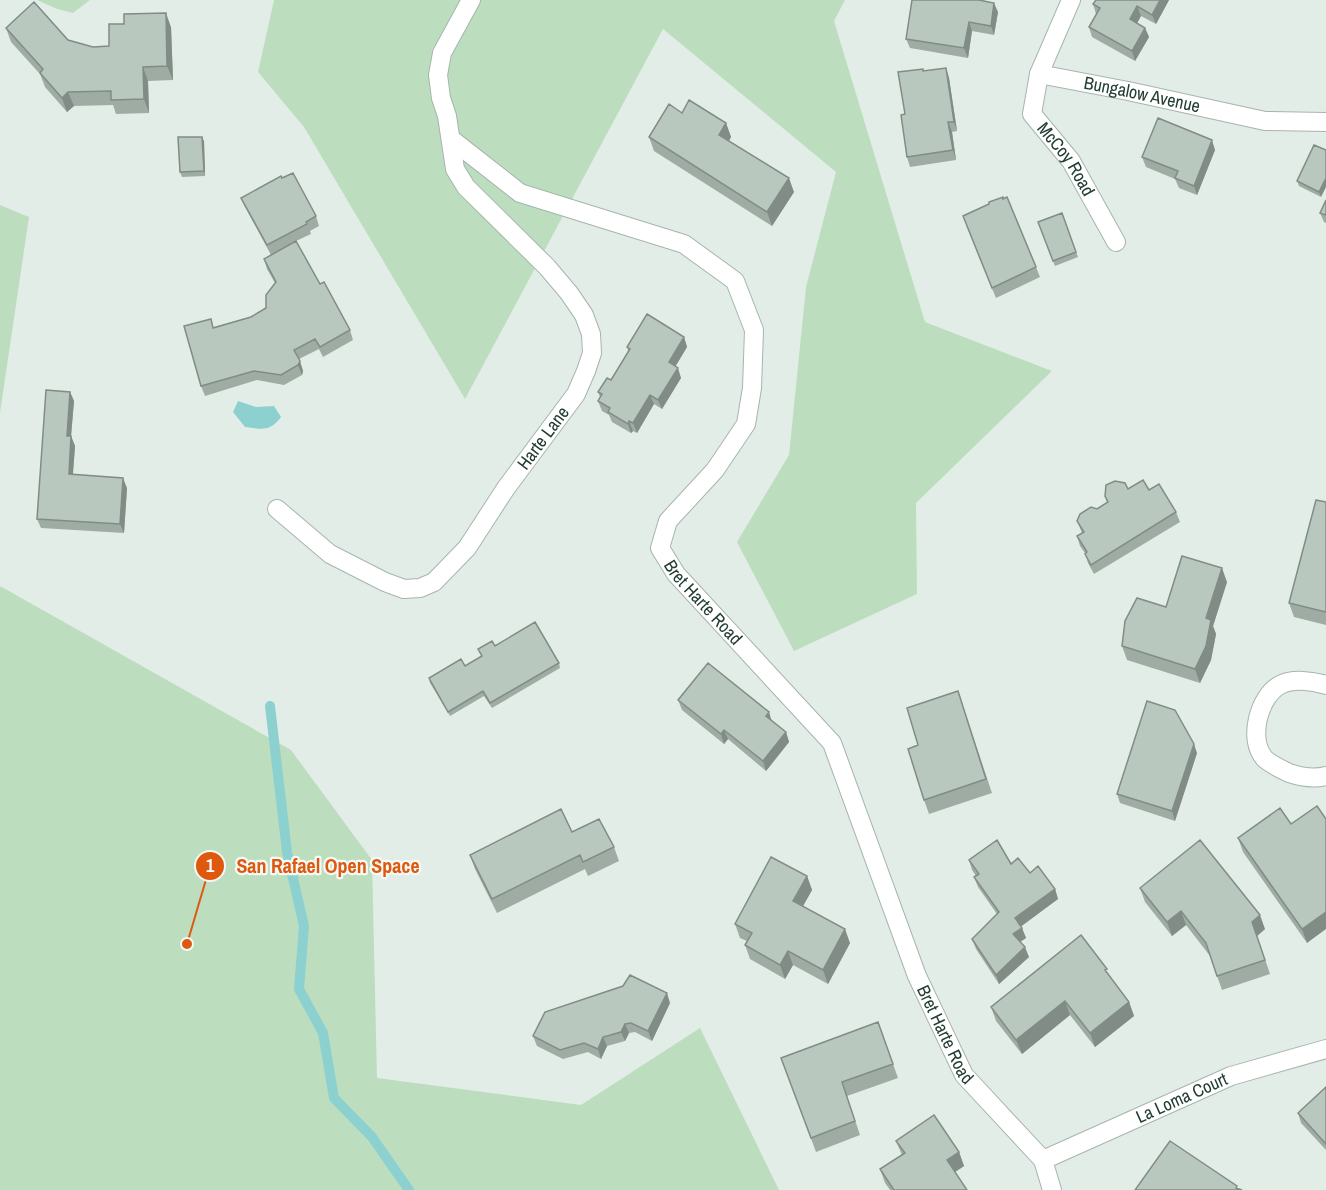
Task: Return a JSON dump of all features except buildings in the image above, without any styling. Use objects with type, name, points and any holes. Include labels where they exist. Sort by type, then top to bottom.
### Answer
[{"type":"street","points":[[451,139],[438,75],[442,53],[471,0]]},
{"type":"street","points":[[1039,74],[1071,0]]},
{"type":"street","name":"Bungalow Avenue","points":[[1039,74],[1265,121],[1326,122]]},
{"type":"street","name":"McCoy Road","points":[[1039,74],[1032,114],[1071,161],[1116,242]]},
{"type":"street","name":"Harte Lane","points":[[277,509],[330,554],[376,578],[404,589],[427,585],[448,570],[467,548],[506,488],[576,394],[591,353],[591,334],[584,315],[548,267],[466,187],[455,169],[451,139]]},
{"type":"street","name":"Bret Harte Road","points":[[451,139],[520,193],[684,244],[735,280],[754,330],[752,388],[746,424],[716,470],[668,521],[660,548],[676,574],[832,743],[917,976],[964,1075],[1043,1160],[1052,1190]]},
{"type":"street","points":[[1326,685],[1315,681],[1281,684],[1269,695],[1259,715],[1256,741],[1264,758],[1280,769],[1298,776],[1317,778],[1326,776]]},
{"type":"street","name":"La Loma Court","points":[[1043,1160],[1231,1076],[1326,1049]]},
{"type":"green space","points":[[37,0],[90,0],[73,13]]},
{"type":"green space","points":[[274,0],[845,0],[834,21],[925,322],[1052,371],[916,503],[917,594],[794,651],[737,542],[789,455],[806,287],[836,172],[663,29],[465,399],[304,127],[258,72]]},
{"type":"green space","points":[[0,205],[29,217],[0,413]]},
{"type":"green space","points":[[0,586],[291,750],[372,860],[377,1078],[581,1105],[700,1028],[779,1190],[0,1190]]},
{"type":"water","points":[[238,401],[256,407],[274,406],[281,417],[269,427],[261,429],[245,427],[233,412]]},
{"type":"waterway","points":[[270,706],[287,852],[304,926],[299,989],[323,1033],[334,1098],[372,1137],[409,1190]]},
{"type":"place","name":"San Rafael Open Space","points":[[187,944]]}]
